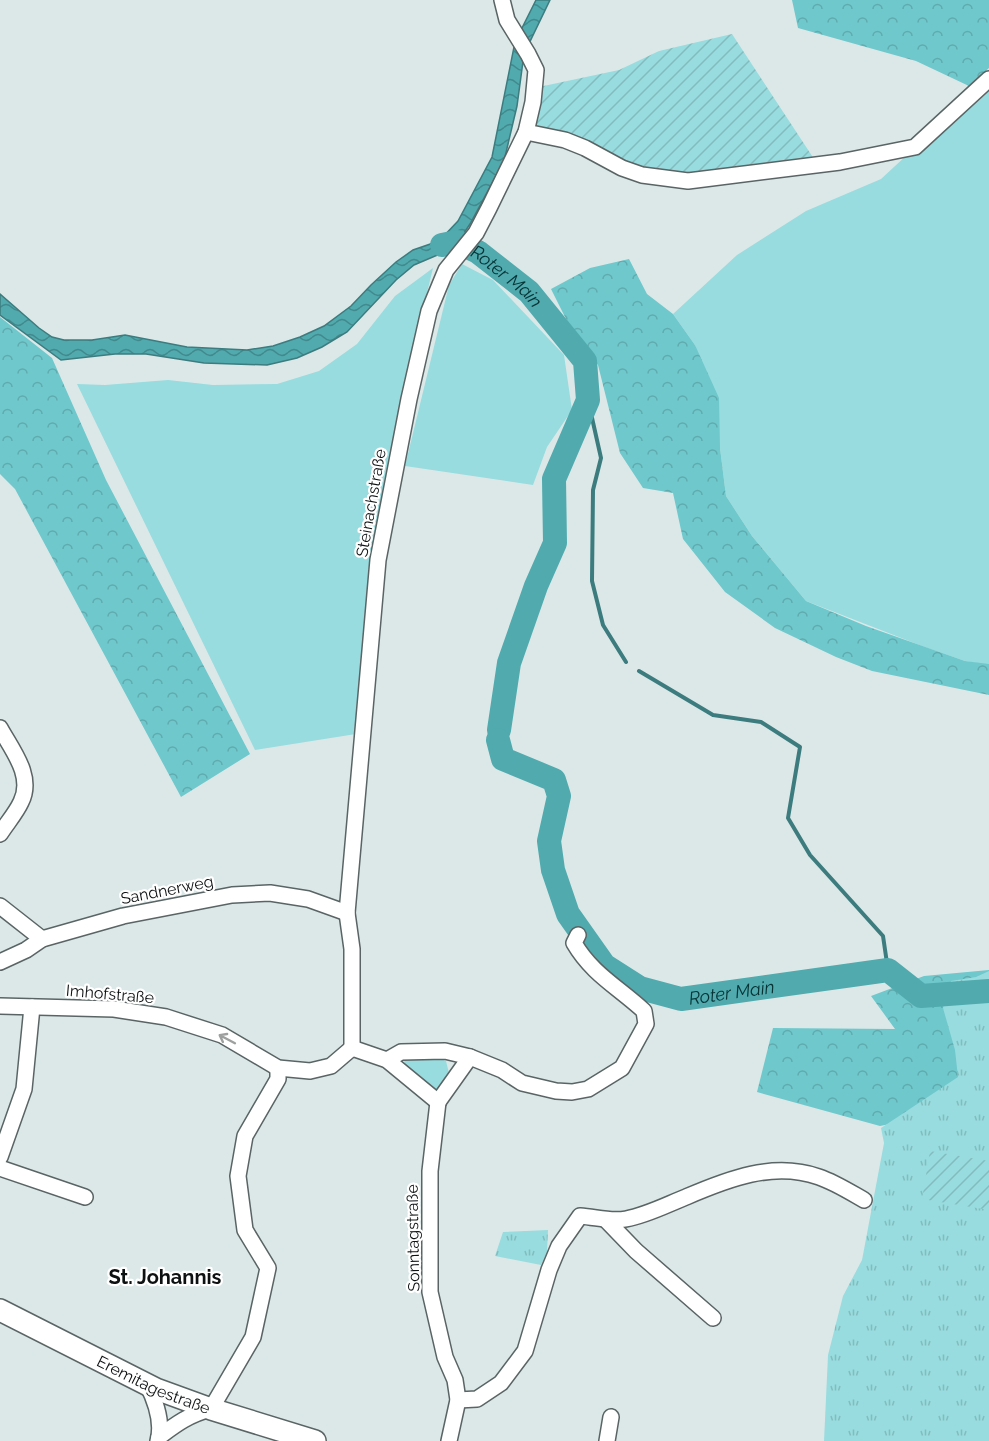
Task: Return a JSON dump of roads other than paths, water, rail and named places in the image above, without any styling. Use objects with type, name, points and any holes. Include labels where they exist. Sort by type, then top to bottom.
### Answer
[{"type":"street","name":"Steinachstraße","points":[[352,1048],[352,949],[347,914],[378,560],[409,399],[429,311],[446,270],[476,233],[526,132],[533,102],[536,70],[507,20],[502,0]]},
{"type":"street","points":[[526,132],[566,140],[622,168],[642,175],[688,181],[840,162],[915,147],[989,79]]},
{"type":"street","points":[[0,728],[24,771],[26,784],[22,801],[0,834]]},
{"type":"street","name":"Sandnerweg","points":[[0,962],[26,950],[42,939],[123,916],[238,895],[270,893],[308,900],[347,914]]},
{"type":"street","points":[[0,906],[42,939]]},
{"type":"street","points":[[387,1060],[401,1052],[445,1051],[470,1057],[502,1070],[522,1083],[556,1091],[572,1092],[588,1089],[622,1068],[646,1024],[644,1011],[602,977],[584,959],[574,943],[578,935]]},
{"type":"street","name":"Imhofstraße","points":[[0,1006],[114,1009],[166,1017],[222,1035],[278,1068]]},
{"type":"street","points":[[0,1157],[24,1089],[32,1007]]},
{"type":"street","points":[[159,1439],[183,1419],[211,1409],[253,1337],[268,1268],[245,1230],[238,1176],[245,1136],[278,1079],[278,1068],[310,1071],[331,1066],[352,1048],[387,1060],[438,1102],[470,1057]]},
{"type":"street","name":"Sonntagstraße","points":[[438,1102],[430,1171],[430,1292],[458,1400],[449,1441]]},
{"type":"street","points":[[0,1168],[85,1197]]},
{"type":"street","points":[[458,1400],[477,1399],[501,1383],[525,1351],[549,1270],[559,1246],[580,1216],[607,1221],[644,1215],[719,1183],[744,1175],[771,1171],[798,1172],[820,1177],[864,1200]]},
{"type":"street","points":[[607,1221],[636,1251],[713,1318]]},
{"type":"street","name":"Eremitagestraße","points":[[0,1310],[147,1384],[211,1409],[315,1441]]},
{"type":"street","points":[[147,1384],[160,1428],[159,1439]]},
{"type":"street","points":[[607,1441],[611,1417]]},
{"type":"water","points":[[536,0],[550,0],[524,54],[517,106],[504,161],[470,224],[454,248],[414,265],[396,280],[347,332],[322,347],[297,358],[267,365],[204,363],[146,354],[115,354],[61,360],[0,315],[0,294],[39,328],[52,337],[64,340],[92,340],[125,335],[187,347],[247,350],[273,346],[324,326],[351,306],[396,262],[413,250],[439,241],[458,221],[492,157],[515,42]]},
{"type":"waterway","name":"Roter Main","points":[[442,245],[457,242],[478,252],[529,292],[585,361],[588,400],[554,479],[555,543],[536,586],[509,663],[499,730]]},
{"type":"waterway","points":[[588,400],[601,458],[593,490],[592,581],[603,625],[626,662]]},
{"type":"waterway","points":[[639,671],[713,715],[761,722],[800,747],[788,818],[810,855],[883,936],[888,970]]},
{"type":"waterway","name":"Roter Main","points":[[498,740],[503,759],[554,780],[559,796],[549,841],[553,870],[568,914],[604,965],[640,988],[681,999],[888,970],[921,996],[989,991]]},
{"type":"district","name":"St. Johannis","points":[[165,1277]]}]
